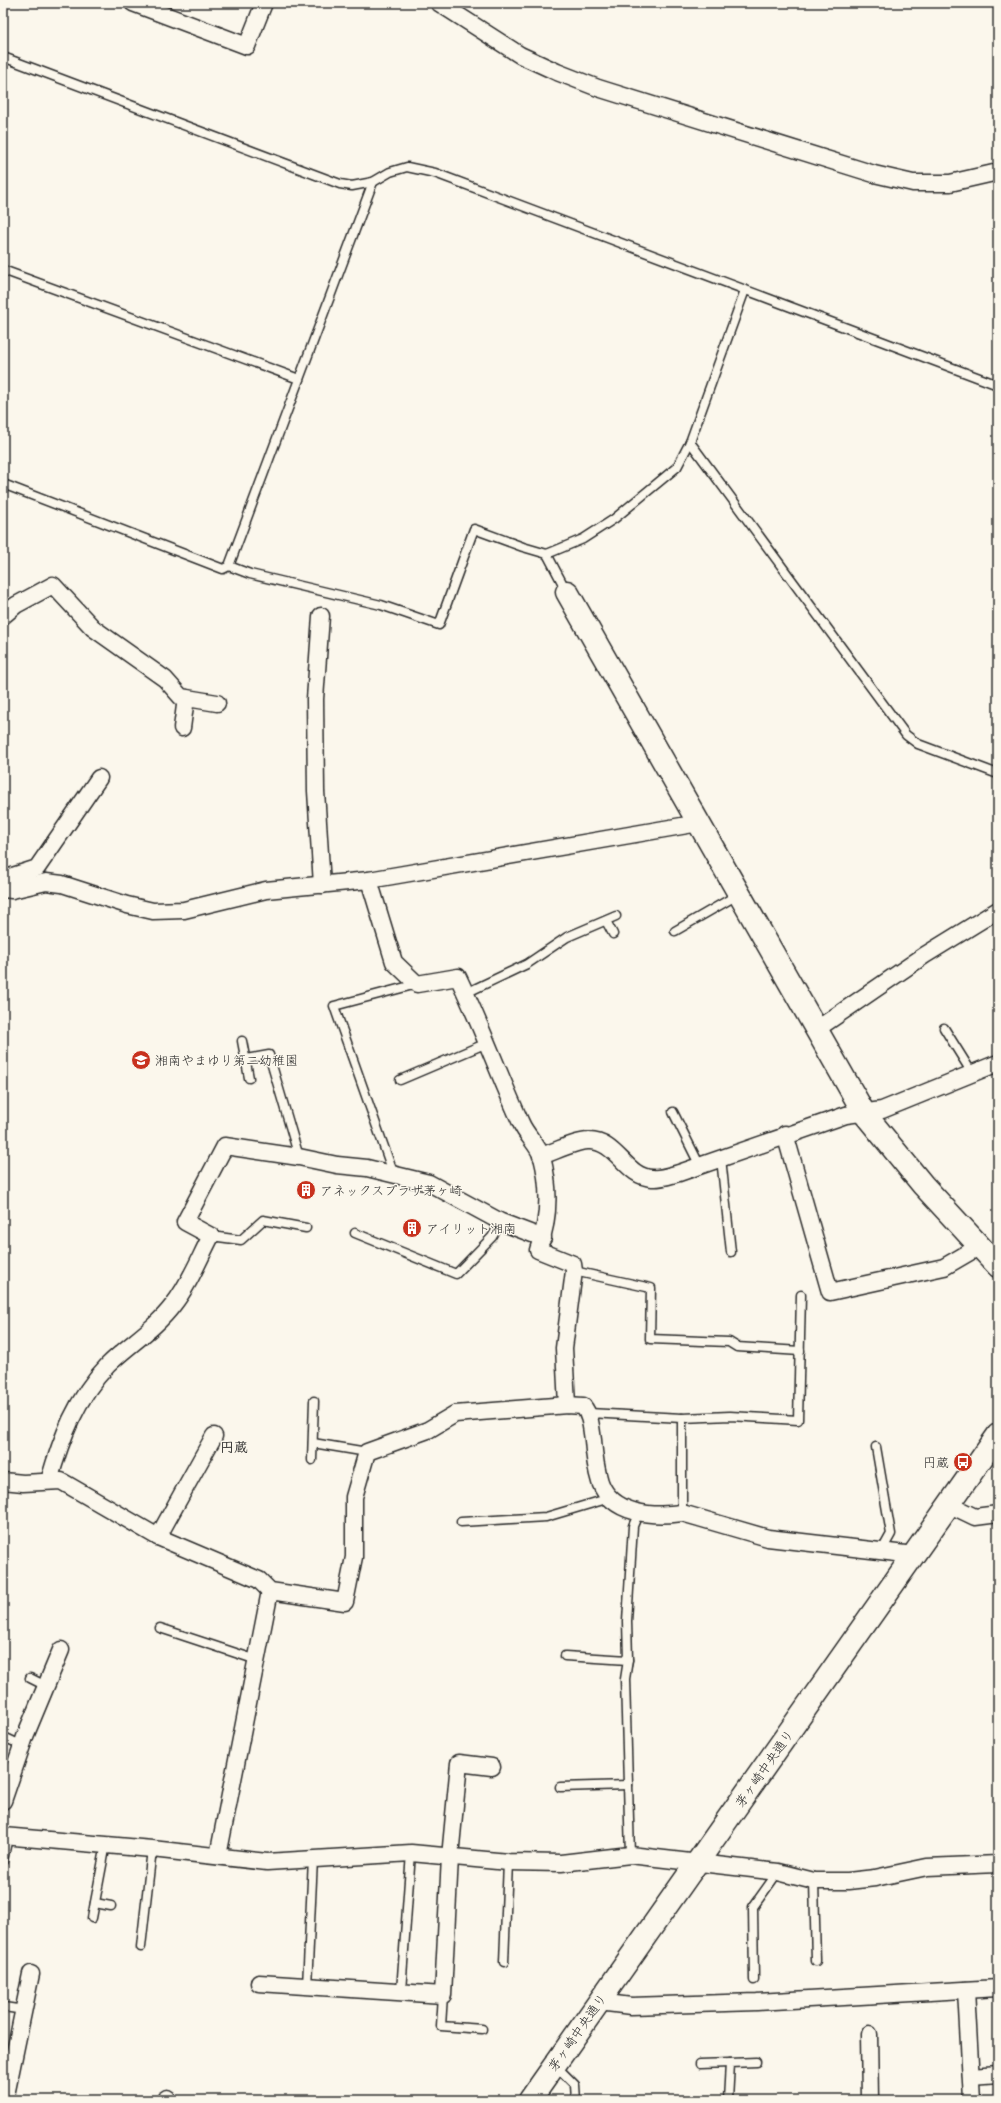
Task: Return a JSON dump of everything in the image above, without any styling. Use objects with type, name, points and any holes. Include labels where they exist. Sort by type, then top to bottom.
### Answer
[{"type":"main road","points":[[567,592],[864,1113],[923,1185],[998,1266]]},
{"type":"main road","name":"茅ヶ崎中央通り","points":[[530,2100],[998,1435]]},
{"type":"street","points":[[133,3],[247,46],[264,3]]},
{"type":"street","points":[[439,3],[495,40],[557,72],[598,88],[874,174],[913,183],[950,183],[998,172]]},
{"type":"street","points":[[3,616],[16,605],[53,586],[93,628],[165,679],[181,697],[217,703]]},
{"type":"street","points":[[321,616],[315,699],[316,791],[322,885]]},
{"type":"street","points":[[182,728],[186,698]]},
{"type":"street","points":[[3,879],[37,868],[99,778]]},
{"type":"street","points":[[3,889],[12,890],[46,882],[62,884],[127,905],[153,911],[184,910],[266,890],[369,880],[699,823]]},
{"type":"street","points":[[369,880],[394,962],[403,973],[416,984],[458,978],[466,993],[522,1125],[541,1156],[548,1189],[543,1238],[538,1250],[573,1264],[574,1271],[564,1348],[567,1405]]},
{"type":"street","points":[[817,1029],[925,955],[998,910]]},
{"type":"street","points":[[541,1156],[587,1141],[598,1142],[610,1147],[640,1175],[653,1178],[679,1173],[785,1134],[846,1115],[882,1110],[998,1063]]},
{"type":"street","points":[[785,1134],[830,1292],[944,1267],[980,1246]]},
{"type":"street","points":[[49,1481],[61,1439],[71,1418],[90,1387],[107,1366],[172,1306],[188,1281],[211,1236],[185,1222],[225,1146],[299,1157],[337,1165],[367,1168],[429,1183],[501,1222],[543,1238]]},
{"type":"street","points":[[3,1481],[24,1483],[61,1481],[158,1537],[260,1580],[270,1591],[345,1602],[354,1557],[354,1497],[367,1452],[428,1430],[455,1414],[567,1405],[582,1406],[589,1413],[596,1466],[601,1484],[610,1498],[621,1507],[640,1512],[668,1515],[682,1513],[768,1538],[914,1556]]},
{"type":"street","points":[[158,1537],[214,1436]]},
{"type":"street","points":[[950,1505],[976,1517],[998,1514]]},
{"type":"street","points":[[218,1856],[270,1591]]},
{"type":"street","points":[[3,1801],[61,1650]]},
{"type":"street","points":[[259,1983],[401,1991],[443,1995],[450,1857],[459,1763],[492,1767]]},
{"type":"street","points":[[6,1837],[106,1844],[267,1862],[411,1853],[508,1862],[560,1863],[630,1856],[778,1872],[814,1881],[848,1881],[875,1878],[927,1867],[998,1864]]},
{"type":"street","points":[[5,2100],[7,2071],[24,2010],[31,1974]]},
{"type":"street","points":[[599,2002],[631,2006],[998,1988]]},
{"type":"street","points":[[966,1990],[972,2100]]},
{"type":"street","points":[[869,2034],[870,2100]]},
{"type":"street","points":[[971,2076],[998,2074]]},
{"type":"lane","points":[[3,57],[340,184],[352,186],[373,182],[390,172],[407,167],[435,173],[998,385]]},
{"type":"lane","points":[[3,484],[223,569],[229,566],[373,182]]},
{"type":"lane","points":[[3,270],[299,380]]},
{"type":"lane","points":[[229,566],[250,574],[381,605],[439,625],[474,529],[547,554],[583,539],[614,519],[676,467],[690,442],[745,290]]},
{"type":"lane","points":[[690,442],[906,735],[918,744],[998,774]]},
{"type":"lane","points":[[547,554],[567,592]]},
{"type":"lane","points":[[675,930],[740,894]]},
{"type":"lane","points":[[466,993],[527,964],[567,937],[616,916]]},
{"type":"lane","points":[[606,921],[613,934]]},
{"type":"lane","points":[[394,1175],[334,1006],[416,984]]},
{"type":"lane","points":[[944,1028],[972,1073]]},
{"type":"lane","points":[[242,1041],[249,1078]]},
{"type":"lane","points":[[400,1080],[487,1043]]},
{"type":"lane","points":[[246,1058],[269,1055],[299,1157]]},
{"type":"lane","points":[[673,1112],[700,1166]]},
{"type":"lane","points":[[721,1158],[731,1252]]},
{"type":"lane","points":[[211,1236],[241,1240],[263,1220],[306,1228]]},
{"type":"lane","points":[[355,1233],[456,1274],[492,1237],[501,1222]]},
{"type":"lane","points":[[574,1271],[651,1288],[650,1339],[729,1342],[737,1347],[800,1351]]},
{"type":"lane","points":[[589,1413],[682,1418],[730,1416],[798,1420],[802,1295]]},
{"type":"lane","points":[[312,1460],[314,1401]]},
{"type":"lane","points":[[682,1418],[682,1513]]},
{"type":"lane","points":[[313,1443],[367,1452]]},
{"type":"lane","points":[[876,1446],[891,1534],[881,1552]]},
{"type":"lane","points":[[461,1522],[546,1517],[610,1498]]},
{"type":"lane","points":[[630,1856],[625,1679],[628,1660],[627,1621],[633,1526],[640,1512]]},
{"type":"lane","points":[[160,1628],[257,1660]]},
{"type":"lane","points":[[565,1656],[628,1660]]},
{"type":"lane","points":[[30,1678],[46,1686]]},
{"type":"lane","points":[[4,1737],[23,1746]]},
{"type":"lane","points":[[560,1787],[628,1785]]},
{"type":"lane","points":[[3,1861],[6,1837]]},
{"type":"lane","points":[[92,1918],[106,1844]]},
{"type":"lane","points":[[141,1947],[152,1849]]},
{"type":"lane","points":[[401,1991],[411,1853]]},
{"type":"lane","points":[[307,1986],[313,1859]]},
{"type":"lane","points":[[504,1962],[508,1862]]},
{"type":"lane","points":[[754,1980],[753,1907],[778,1872]]},
{"type":"lane","points":[[814,1881],[816,1960]]},
{"type":"lane","points":[[95,1903],[111,1906]]},
{"type":"lane","points":[[443,1995],[441,2026],[482,2029]]},
{"type":"lane","points":[[4,2007],[24,2010]]},
{"type":"lane","points":[[700,2064],[756,2062]]},
{"type":"lane","points":[[728,2100],[730,2063]]},
{"type":"lane","points":[[554,2065],[575,2085],[576,2100]]},
{"type":"place","name":"湘南やまゆり第二幼稚園","points":[[141,1060]]},
{"type":"place","name":"アネックスプラザ茅ヶ崎","points":[[306,1190]]},
{"type":"place","name":"アイリット湘南","points":[[412,1228]]},
{"type":"place","name":"円蔵","points":[[963,1462]]},
{"type":"district","name":"円蔵","points":[[234,1447]]}]
